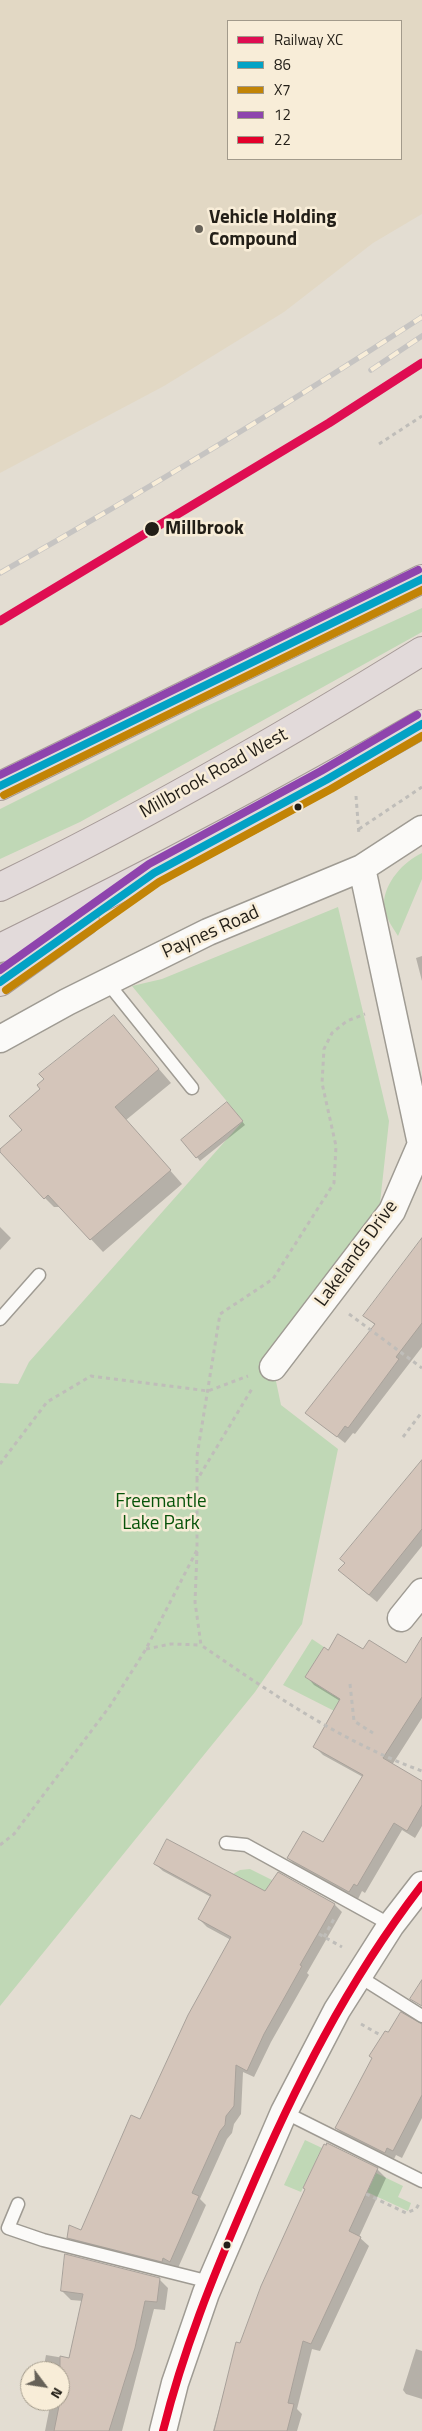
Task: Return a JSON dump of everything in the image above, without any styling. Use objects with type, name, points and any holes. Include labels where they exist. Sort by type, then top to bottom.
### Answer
[{"type":"highway","points":[[0,786],[422,580]]},
{"type":"highway","name":"Millbrook Road West","points":[[0,887],[198,784],[319,715],[422,651]]},
{"type":"highway","points":[[0,948],[154,872],[353,764],[422,724]]},
{"type":"highway","points":[[0,982],[154,872]]},
{"type":"street","name":"Paynes Road","points":[[0,1039],[107,982],[208,932],[362,868],[422,829]]},
{"type":"street","name":"Lakelands Drive","points":[[273,1367],[392,1211],[421,1144],[362,868]]},
{"type":"street","points":[[401,1618],[422,1592]]},
{"type":"street","points":[[163,2431],[174,2383],[210,2282],[284,2112],[337,2012],[391,1925],[422,1885]]},
{"type":"lane","points":[[107,982],[192,1088]]},
{"type":"lane","points":[[0,1319],[39,1275]]},
{"type":"lane","points":[[226,1843],[246,1845],[391,1925]]},
{"type":"lane","points":[[360,1977],[422,2016]]},
{"type":"lane","points":[[284,2112],[422,2181]]},
{"type":"lane","points":[[18,2204],[8,2228],[43,2240],[210,2282]]},
{"type":"path","points":[[379,444],[422,416]]},
{"type":"path","points":[[353,764],[362,868]]},
{"type":"path","points":[[359,829],[422,787]]},
{"type":"path","points":[[201,1645],[195,1602],[197,1456],[220,1314],[273,1279],[334,1183],[336,1146],[322,1083],[324,1049],[332,1033],[347,1020],[391,1004]]},
{"type":"path","points":[[327,1297],[422,1368]]},
{"type":"path","points":[[0,1464],[46,1402],[91,1376],[208,1391],[273,1367]]},
{"type":"path","points":[[197,1480],[253,1387]]},
{"type":"path","points":[[402,1437],[422,1412]]},
{"type":"path","points":[[0,1845],[14,1834],[110,1706],[146,1649],[197,1550]]},
{"type":"path","points":[[146,1649],[171,1644],[201,1645],[256,1683],[325,1725],[373,1752],[422,1772]]},
{"type":"path","points":[[350,1684],[354,1721],[373,1733]]},
{"type":"path","points":[[366,2194],[406,2213],[416,2209],[422,2197]]},
{"type":"shaded area","name":"Vehicle Holding Compound","points":[[0,0],[422,0],[422,214],[373,243],[284,312],[164,386],[0,473]]},
{"type":"green space","points":[[422,608],[422,632],[80,822],[0,859],[0,809],[196,711]]},
{"type":"green space","points":[[422,853],[422,879],[398,936],[385,913],[384,904],[387,888],[408,861]]},
{"type":"green space","name":"Freemantle Lake Park","points":[[338,907],[389,1121],[380,1203],[273,1367],[281,1405],[338,1449],[302,1624],[255,1692],[0,2006],[0,1383],[18,1384],[29,1362],[243,1121],[132,986],[162,979]]},
{"type":"green space","points":[[312,1639],[324,1647],[305,1677],[333,1695],[343,1680],[354,1721],[283,1685]]},
{"type":"green space","points":[[250,1869],[272,1880],[263,1897],[233,1874],[240,1870]]},
{"type":"green space","points":[[305,2140],[322,2148],[301,2192],[284,2185]]},
{"type":"green space","points":[[376,2173],[403,2186],[398,2197],[411,2203],[408,2211],[367,2192]]},
{"type":"building","points":[[114,1015],[159,1069],[115,1107],[171,1170],[90,1240],[48,1195],[44,1199],[0,1152],[0,1149],[22,1130],[9,1116],[40,1089],[37,1085],[44,1079],[39,1074]]},
{"type":"building","points":[[227,1102],[243,1121],[196,1158],[181,1140]]},
{"type":"building","points":[[422,1238],[422,1323],[396,1357],[399,1359],[348,1428],[345,1426],[337,1437],[305,1413],[375,1324],[363,1316]]},
{"type":"building","points":[[422,1460],[422,1529],[369,1595],[338,1570],[345,1563],[340,1559]]},
{"type":"building","points":[[338,1634],[363,1649],[369,1640],[406,1663],[422,1637],[422,1697],[383,1758],[422,1781],[422,1805],[407,1831],[394,1823],[357,1886],[354,1884],[349,1892],[287,1858],[303,1831],[323,1842],[363,1775],[313,1747],[340,1699],[305,1677],[324,1647],[328,1650]]},
{"type":"building","points":[[167,1839],[265,1891],[278,1872],[335,1904],[300,1965],[302,1966],[264,2034],[247,2071],[236,2065],[234,2106],[226,2116],[225,2125],[220,2131],[192,2193],[199,2196],[170,2262],[163,2258],[162,2262],[67,2238],[69,2225],[81,2230],[131,2115],[140,2119],[188,2015],[231,1937],[198,1919],[211,1895],[154,1864]]},
{"type":"building","points":[[422,1980],[422,2006],[410,1999]]},
{"type":"building","points":[[401,2012],[422,2024],[422,2095],[393,2151],[387,2148],[385,2153],[335,2128],[372,2058],[369,2056],[385,2031],[388,2032]]},
{"type":"building","points":[[327,2143],[378,2168],[349,2231],[361,2237],[311,2344],[303,2341],[288,2403],[294,2404],[287,2431],[214,2431],[236,2342],[240,2343],[261,2286],[305,2189],[303,2188],[324,2144],[326,2145]]},
{"type":"building","points":[[65,2254],[160,2278],[157,2302],[145,2301],[135,2348],[109,2431],[54,2431],[58,2411],[70,2411],[70,2361],[60,2361],[60,2356],[69,2358],[83,2294],[61,2291]]},
{"type":"railway","points":[[0,573],[213,448],[318,384],[422,317]]},
{"type":"railway","points":[[371,370],[422,336]]},
{"type":"rail line","name":"XC","points":[[0,621],[329,423],[422,363]]},
{"type":"transit line","name":"12","points":[[0,775],[418,570]]},
{"type":"transit line","name":"86","points":[[0,786],[422,579]]},
{"type":"transit line","name":"X7","points":[[4,795],[422,590]]},
{"type":"transit line","name":"12","points":[[0,970],[149,864],[321,771],[417,715]]},
{"type":"transit line","name":"86","points":[[0,982],[154,873],[326,780],[422,724]]},
{"type":"transit line","name":"X7","points":[[6,990],[159,882],[331,789],[422,736]]},
{"type":"transit line","name":"22","points":[[163,2431],[189,2343],[211,2285],[283,2117],[346,1998],[370,1959],[422,1885]]},
{"type":"place","name":"Vehicle Holding Compound","points":[[199,229]]},
{"type":"place","name":"Millbrook","points":[[152,529]]}]
